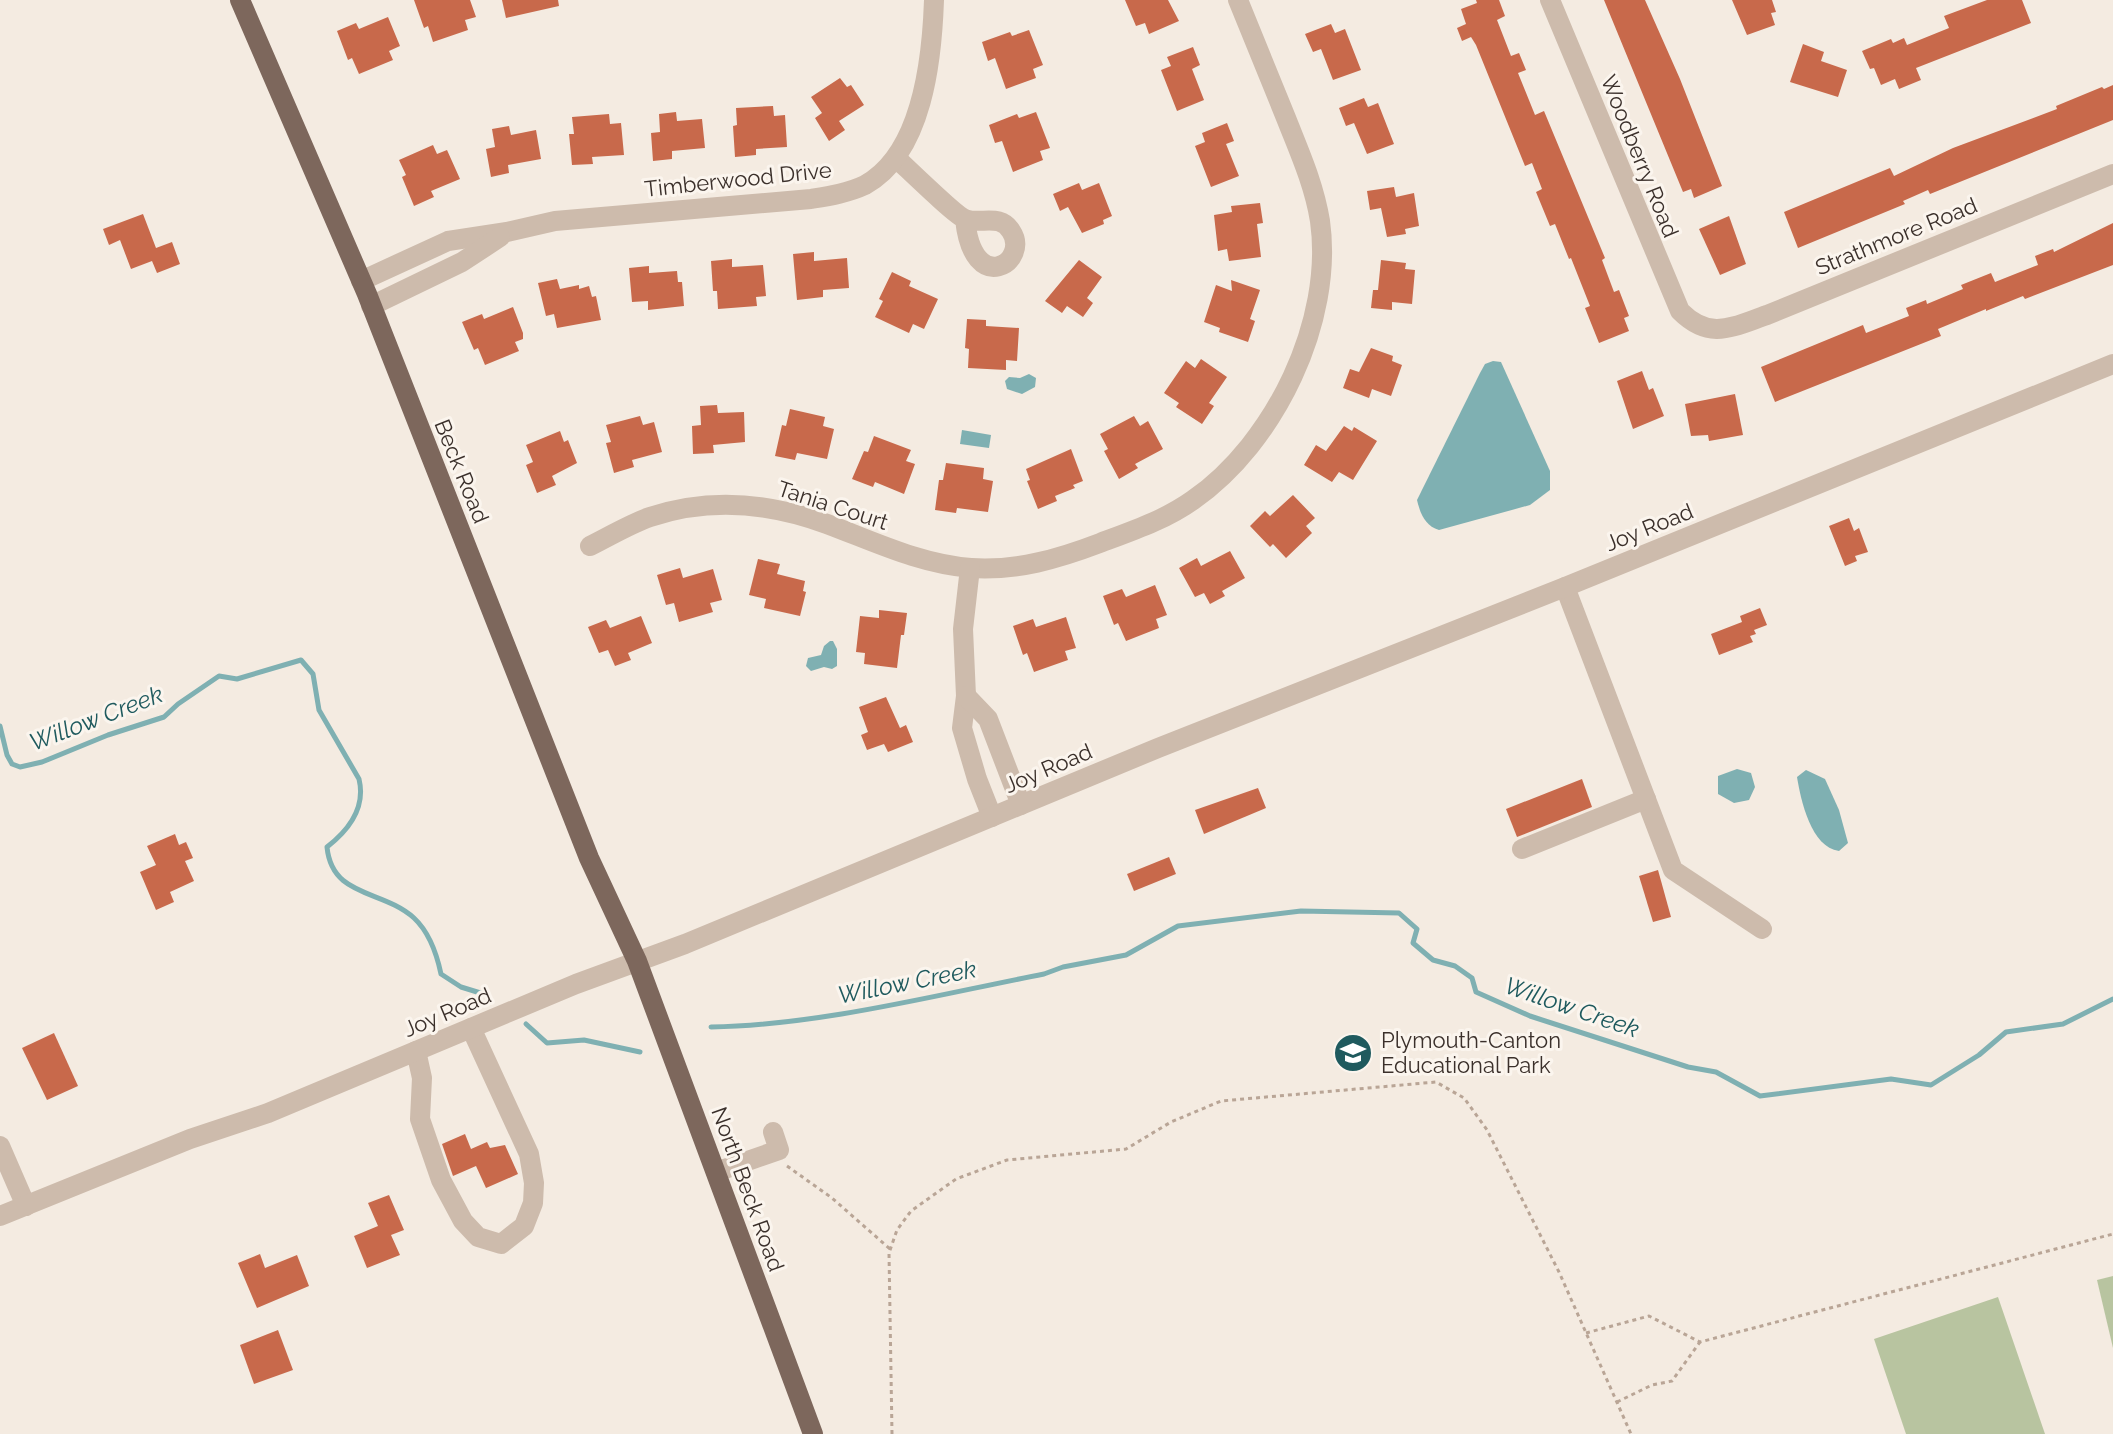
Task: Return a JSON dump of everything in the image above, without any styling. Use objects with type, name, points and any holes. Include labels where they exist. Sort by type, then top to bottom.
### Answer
[{"type":"main road","name":"Beck Road","points":[[240,0],[361,281],[589,858],[637,961]]},
{"type":"main road","name":"North Beck Road","points":[[637,961],[813,1434]]},
{"type":"street","name":"Timberwood Drive","points":[[361,281],[448,241],[555,221],[811,199],[867,184],[885,171],[906,142],[923,93],[933,33],[934,0]]},
{"type":"street","name":"Tania Court","points":[[590,546],[649,518],[677,510],[706,505],[751,505],[801,516],[914,557],[970,568],[1003,569],[1057,559],[1166,516],[1193,500],[1238,461],[1258,436],[1281,398],[1301,353],[1314,309],[1320,266],[1320,221],[1310,177],[1238,0]]},
{"type":"street","name":"Woodberry Road","points":[[1550,0],[1664,276],[1680,311],[1695,323]]},
{"type":"street","points":[[896,158],[965,219]]},
{"type":"street","name":"Strathmore Road","points":[[1695,323],[1713,330],[1727,329],[2113,174]]},
{"type":"street","name":"Timberwood Drive","points":[[371,306],[462,262],[507,232]]},
{"type":"street","name":"Joy Road","points":[[0,1216],[190,1139],[268,1113],[2113,364]]},
{"type":"street","points":[[970,568],[963,629],[966,696],[962,728],[992,817]]},
{"type":"street","points":[[1565,587],[1673,870],[1762,929]]},
{"type":"street","points":[[966,696],[988,719],[1021,805]]},
{"type":"street","points":[[1522,849],[1646,799]]},
{"type":"street","points":[[416,1051],[422,1078],[420,1119],[441,1180],[463,1221],[478,1237],[501,1244],[524,1226],[533,1203],[534,1183],[529,1154],[471,1028]]},
{"type":"street","points":[[716,1172],[779,1150],[773,1132]]},
{"type":"street","points":[[0,1146],[26,1206]]},
{"type":"path","points":[[892,1434],[889,1424],[890,1249],[897,1230],[911,1211],[956,1179],[1007,1160],[1126,1149],[1171,1122],[1221,1101],[1436,1082],[1464,1098],[1487,1130],[1559,1272],[1631,1434]]},
{"type":"path","points":[[769,1153],[832,1198],[890,1249]]},
{"type":"path","points":[[1617,1402],[1652,1385],[1672,1381],[1700,1342],[2113,1234]]},
{"type":"path","points":[[1586,1333],[1649,1316],[1700,1342]]},
{"type":"green space","points":[[2113,1276],[2113,1348],[2097,1280]]},
{"type":"green space","points":[[1998,1297],[2045,1434],[1906,1434],[1874,1339]]},
{"type":"water","points":[[1501,362],[1550,471],[1550,490],[1530,505],[1439,530],[1424,518],[1417,500],[1480,373],[1485,364]]},
{"type":"water","points":[[1029,374],[1036,378],[1035,387],[1022,394],[1007,389],[1005,381],[1009,377],[1020,378]]},
{"type":"water","points":[[962,430],[991,435],[989,448],[960,444]]},
{"type":"water","points":[[830,641],[837,649],[837,666],[811,671],[806,666],[808,658],[821,655]]},
{"type":"water","points":[[1737,769],[1751,773],[1755,787],[1749,800],[1734,803],[1718,794],[1718,776]]},
{"type":"water","points":[[1806,770],[1825,779],[1839,810],[1848,843],[1839,851],[1821,841],[1809,822],[1797,777]]},
{"type":"building","points":[[414,0],[470,0],[476,17],[465,20],[468,30],[433,42],[428,26],[424,28]]},
{"type":"building","points":[[502,0],[558,0],[559,6],[506,18]]},
{"type":"building","points":[[1125,0],[1168,0],[1179,21],[1149,34],[1145,23],[1136,26]]},
{"type":"building","points":[[1476,0],[1499,0],[1505,16],[1497,20],[1511,56],[1519,53],[1526,70],[1518,73],[1535,115],[1544,111],[1605,258],[1602,260],[1614,292],[1619,290],[1629,316],[1624,318],[1629,331],[1599,343],[1585,308],[1590,306],[1571,258],[1555,224],[1550,226],[1536,192],[1542,189],[1532,163],[1525,166],[1476,45],[1471,37],[1462,41],[1457,28],[1466,24],[1461,9],[1477,3]]},
{"type":"building","points":[[1604,0],[1645,0],[1722,186],[1694,198],[1691,189],[1683,192]]},
{"type":"building","points":[[1732,0],[1772,0],[1776,12],[1771,13],[1775,25],[1747,35]]},
{"type":"building","points":[[1987,0],[2022,0],[2031,23],[1916,68],[1921,80],[1899,89],[1895,79],[1881,85],[1862,51],[1891,39],[1893,43],[1904,38],[1907,45],[1949,28],[1944,16]]},
{"type":"building","points":[[388,17],[400,46],[389,51],[393,60],[359,74],[352,58],[348,60],[337,31],[356,23],[359,29]]},
{"type":"building","points":[[1331,24],[1335,33],[1345,29],[1361,70],[1333,80],[1321,49],[1313,52],[1305,34]]},
{"type":"building","points":[[1029,30],[1043,65],[1033,69],[1036,78],[1006,89],[995,58],[988,61],[982,42],[1010,32],[1012,36]]},
{"type":"building","points":[[1803,44],[1824,52],[1821,61],[1847,70],[1838,97],[1790,82]]},
{"type":"building","points":[[1193,47],[1200,65],[1192,69],[1204,100],[1177,111],[1161,70],[1171,66],[1167,57]]},
{"type":"building","points":[[840,78],[847,87],[851,85],[864,105],[839,121],[845,130],[829,141],[815,118],[822,113],[811,97]]},
{"type":"building","points":[[2113,85],[2113,120],[1930,194],[1928,190],[1903,201],[1905,204],[1798,248],[1784,212],[1890,168],[1894,176],[1953,148]]},
{"type":"building","points":[[1364,98],[1368,107],[1378,103],[1394,144],[1367,154],[1354,123],[1346,126],[1339,108]]},
{"type":"building","points":[[773,106],[774,116],[785,115],[787,147],[756,149],[756,155],[735,157],[733,126],[737,125],[736,108]]},
{"type":"building","points":[[676,112],[677,121],[702,119],[705,148],[672,151],[672,159],[653,161],[651,133],[660,132],[659,114]]},
{"type":"building","points":[[1036,112],[1050,148],[1040,151],[1043,160],[1013,172],[1002,141],[995,143],[989,125],[1017,114],[1019,118]]},
{"type":"building","points":[[609,114],[610,124],[621,123],[624,155],[592,157],[593,164],[572,165],[569,134],[574,134],[572,117]]},
{"type":"building","points":[[1227,123],[1234,141],[1226,144],[1239,176],[1211,187],[1195,146],[1205,142],[1202,133]]},
{"type":"building","points":[[509,126],[511,135],[536,130],[541,159],[508,165],[509,173],[491,177],[486,149],[495,147],[492,129]]},
{"type":"building","points":[[433,145],[437,154],[447,150],[460,179],[431,191],[434,197],[414,206],[402,177],[406,175],[399,160]]},
{"type":"building","points":[[1079,183],[1082,190],[1099,183],[1112,216],[1103,220],[1104,224],[1082,233],[1068,207],[1060,211],[1053,194]]},
{"type":"building","points":[[1394,187],[1396,197],[1414,193],[1419,226],[1405,229],[1406,234],[1387,237],[1381,208],[1370,210],[1367,191]]},
{"type":"building","points":[[1260,203],[1263,223],[1257,224],[1261,257],[1229,261],[1227,249],[1218,251],[1214,215],[1232,212],[1231,206]]},
{"type":"building","points":[[143,214],[156,248],[172,242],[180,264],[157,273],[152,261],[131,269],[120,240],[109,245],[103,229]]},
{"type":"building","points":[[1729,216],[1746,264],[1720,275],[1699,229]]},
{"type":"building","points":[[2113,223],[2113,265],[2025,299],[2023,296],[1986,309],[1938,329],[1941,336],[1775,402],[1761,367],[1863,325],[1866,333],[1909,316],[1906,308],[1926,300],[1927,304],[1991,273],[1995,282],[2038,265],[2035,256],[2053,249],[2054,252]]},
{"type":"building","points":[[814,252],[814,261],[847,258],[849,288],[823,290],[823,297],[797,300],[793,254]]},
{"type":"building","points":[[732,259],[732,267],[763,265],[766,296],[756,297],[757,306],[718,309],[711,261]]},
{"type":"building","points":[[1079,260],[1102,277],[1087,298],[1093,303],[1083,317],[1067,306],[1062,313],[1045,301]]},
{"type":"building","points":[[1381,260],[1406,263],[1405,269],[1415,270],[1412,304],[1392,302],[1392,310],[1371,308],[1373,290],[1378,290]]},
{"type":"building","points":[[649,266],[649,273],[677,271],[678,282],[682,282],[684,306],[648,310],[648,301],[632,302],[629,268]]},
{"type":"building","points":[[892,272],[911,281],[909,286],[938,299],[924,329],[913,324],[909,333],[875,317],[883,301],[879,299]]},
{"type":"building","points":[[557,279],[560,289],[589,286],[592,297],[596,296],[601,320],[557,328],[554,314],[546,316],[538,283]]},
{"type":"building","points":[[1231,280],[1260,290],[1250,319],[1255,321],[1248,342],[1219,332],[1220,328],[1204,322],[1216,285],[1232,291]]},
{"type":"building","points":[[513,307],[523,333],[523,339],[515,342],[519,351],[485,365],[478,348],[474,350],[462,322],[482,314],[484,319]]},
{"type":"building","points":[[967,319],[986,320],[986,326],[1019,328],[1017,361],[1006,360],[1006,370],[968,368],[969,349],[965,348]]},
{"type":"building","points":[[1371,348],[1393,356],[1392,361],[1402,365],[1391,396],[1372,389],[1369,398],[1343,388],[1350,369],[1359,372]]},
{"type":"building","points":[[1201,359],[1227,377],[1209,403],[1214,406],[1202,424],[1176,407],[1179,403],[1164,393],[1186,361],[1195,368]]},
{"type":"building","points":[[1642,371],[1649,390],[1653,388],[1664,416],[1633,429],[1617,381]]},
{"type":"building","points":[[1735,394],[1743,435],[1709,441],[1708,435],[1691,436],[1685,404]]},
{"type":"building","points":[[717,405],[718,413],[744,412],[745,442],[713,445],[714,453],[693,454],[692,426],[701,425],[700,406]]},
{"type":"building","points":[[790,409],[825,417],[823,426],[834,429],[827,459],[797,453],[795,460],[775,456],[782,425],[786,426]]},
{"type":"building","points":[[640,416],[643,425],[654,422],[662,452],[632,460],[634,467],[614,473],[606,443],[611,442],[606,425]]},
{"type":"building","points":[[1134,416],[1140,426],[1148,421],[1163,449],[1135,464],[1138,468],[1119,479],[1104,451],[1108,449],[1100,434]]},
{"type":"building","points":[[1344,426],[1352,431],[1354,427],[1377,441],[1353,480],[1339,472],[1332,482],[1304,465],[1316,445],[1326,451]]},
{"type":"building","points":[[560,431],[564,442],[568,440],[577,463],[552,476],[556,485],[537,493],[526,465],[533,462],[526,445]]},
{"type":"building","points":[[874,436],[911,450],[906,461],[915,464],[904,494],[875,482],[873,487],[852,479]]},
{"type":"building","points":[[1071,449],[1083,481],[1055,496],[1057,501],[1038,509],[1027,481],[1030,480],[1026,469]]},
{"type":"building","points":[[946,463],[984,468],[983,479],[993,481],[988,512],[957,508],[956,513],[935,510],[939,480],[943,480]]},
{"type":"building","points":[[1293,495],[1315,518],[1306,526],[1312,533],[1286,558],[1273,544],[1270,547],[1250,526],[1265,511],[1270,516]]},
{"type":"building","points":[[1849,518],[1854,531],[1859,528],[1868,552],[1855,556],[1857,561],[1845,566],[1829,526]]},
{"type":"building","points":[[1230,551],[1245,578],[1222,591],[1225,596],[1210,604],[1204,593],[1195,597],[1179,568],[1197,558],[1201,566]]},
{"type":"building","points":[[758,559],[780,564],[777,574],[805,581],[803,591],[806,592],[800,616],[764,608],[766,599],[749,595]]},
{"type":"building","points":[[680,568],[683,578],[713,569],[722,600],[710,603],[713,612],[679,622],[674,603],[666,605],[657,575]]},
{"type":"building","points":[[1155,585],[1167,615],[1156,619],[1159,628],[1126,641],[1118,623],[1114,625],[1103,596],[1122,589],[1126,597]]},
{"type":"building","points":[[1760,608],[1767,625],[1754,630],[1756,634],[1750,636],[1753,642],[1719,655],[1711,634],[1742,622],[1740,616]]},
{"type":"building","points":[[879,610],[907,613],[897,668],[864,664],[865,653],[856,652],[860,616],[879,618]]},
{"type":"building","points":[[641,616],[652,643],[628,653],[631,660],[615,666],[608,650],[599,653],[588,627],[606,620],[610,628]]},
{"type":"building","points":[[1066,617],[1076,648],[1065,651],[1068,660],[1034,672],[1027,653],[1023,655],[1013,626],[1033,619],[1036,627]]},
{"type":"building","points":[[886,697],[900,728],[906,725],[913,742],[888,752],[884,744],[867,750],[861,735],[868,732],[859,707]]},
{"type":"building","points":[[1582,779],[1592,807],[1517,837],[1506,809]]},
{"type":"building","points":[[1258,788],[1266,808],[1204,834],[1195,810]]},
{"type":"building","points":[[175,834],[179,845],[186,842],[193,858],[185,861],[194,881],[170,892],[174,902],[156,910],[140,872],[156,865],[147,846]]},
{"type":"building","points":[[1169,857],[1176,874],[1134,891],[1127,874]]},
{"type":"building","points":[[1658,870],[1671,917],[1653,922],[1639,876]]},
{"type":"building","points":[[54,1033],[78,1086],[47,1100],[22,1048]]},
{"type":"building","points":[[465,1134],[471,1149],[487,1142],[490,1148],[505,1145],[518,1174],[486,1188],[476,1166],[453,1176],[442,1144]]},
{"type":"building","points":[[389,1195],[404,1230],[391,1235],[400,1255],[367,1268],[354,1236],[378,1226],[368,1203]]},
{"type":"building","points":[[260,1254],[265,1268],[297,1255],[309,1286],[257,1308],[238,1263]]},
{"type":"building","points":[[278,1330],[293,1370],[254,1384],[240,1345]]},
{"type":"waterway","name":"Willow Creek","points":[[0,726],[7,755],[12,764],[20,767],[42,762],[108,735],[164,717],[219,676],[237,679],[301,660],[313,674],[319,710],[359,779],[361,790],[354,818],[327,847],[331,864],[338,876],[348,884],[414,918],[432,944],[441,974],[461,987],[487,995]]},
{"type":"waterway","name":"Willow Creek","points":[[711,1027],[794,1021],[920,999],[1126,955],[1178,926],[1301,911],[1399,913],[1417,929],[1413,943],[1433,960],[1455,966],[1472,978],[1476,992],[1530,1016],[1688,1067],[1716,1072],[1760,1096],[1891,1079],[1931,1085],[1979,1055],[2006,1032],[2063,1024],[2113,999]]},
{"type":"waterway","name":"Willow Creek","points":[[526,1024],[547,1043],[584,1040],[640,1052]]},
{"type":"place","name":"Plymouth-Canton Educational Park","points":[[1353,1053]]}]
